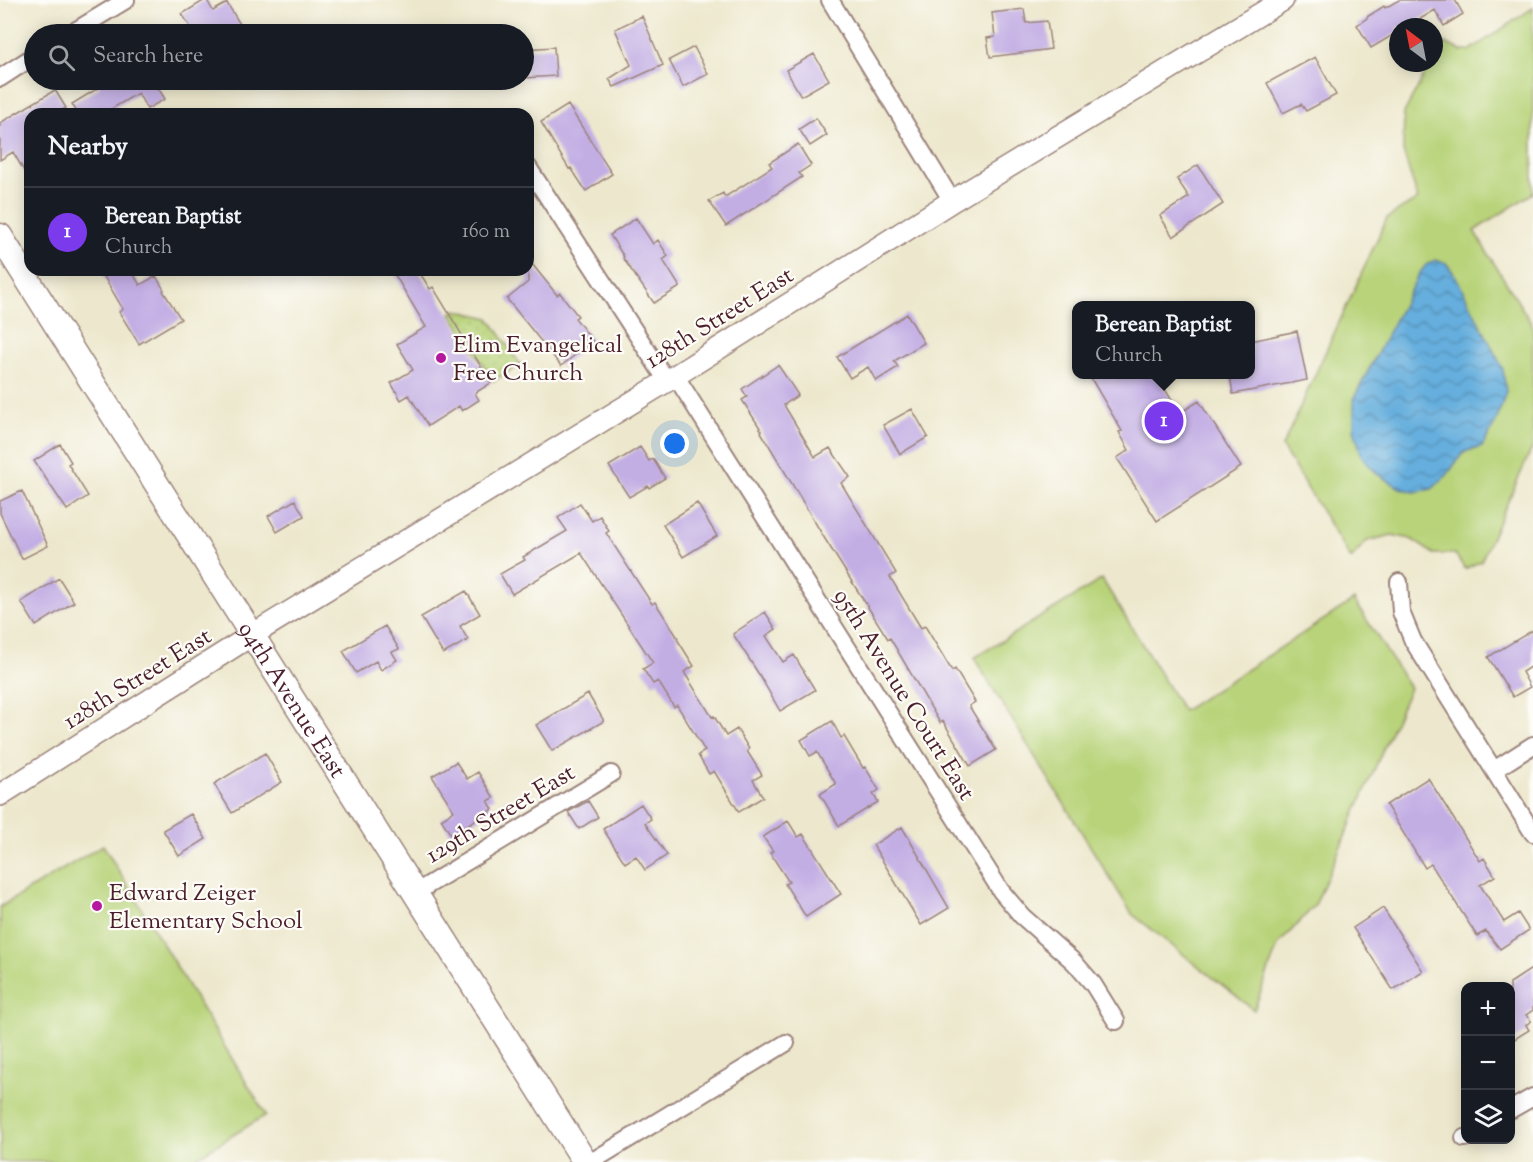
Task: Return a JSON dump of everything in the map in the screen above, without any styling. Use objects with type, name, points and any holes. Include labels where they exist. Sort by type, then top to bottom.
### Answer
[{"type":"main road","name":"94th Avenue East","points":[[0,236],[24,274]]},
{"type":"main road","name":"94th Avenue East","points":[[25,276],[585,1162]]},
{"type":"street","points":[[86,24],[126,0]]},
{"type":"street","points":[[830,0],[952,201]]},
{"type":"street","name":"128th Street East","points":[[0,795],[252,635],[671,378],[952,201],[1280,1]]},
{"type":"street","points":[[0,78],[24,62]]},
{"type":"street","name":"95th Avenue Court East","points":[[534,176],[671,378],[1001,891],[1022,916],[1074,962],[1093,984],[1116,1021]]},
{"type":"street","points":[[1399,582],[1401,612],[1413,641],[1533,833]]},
{"type":"street","points":[[1494,770],[1533,746]]},
{"type":"street","name":"129th Street East","points":[[415,893],[611,774]]},
{"type":"street","points":[[591,1162],[786,1043]]},
{"type":"street","points":[[1515,1107],[1533,1097]]},
{"type":"green space","points":[[1533,8],[1533,193],[1474,231],[1533,326],[1533,446],[1481,561],[1465,569],[1455,554],[1434,554],[1411,539],[1392,535],[1367,541],[1351,559],[1282,447],[1387,218],[1418,199],[1403,151],[1404,113],[1426,72],[1443,72],[1443,42],[1461,51],[1469,51]]},
{"type":"green space","points":[[456,310],[489,318],[521,365],[493,381],[451,313]]},
{"type":"green space","points":[[1102,579],[1183,711],[1354,600],[1410,688],[1315,905],[1278,945],[1254,1010],[1132,914],[974,658]]},
{"type":"green space","points":[[103,845],[266,1115],[189,1162],[0,1162],[0,907]]},
{"type":"water","points":[[1435,260],[1446,263],[1455,275],[1503,369],[1506,392],[1496,422],[1482,447],[1462,454],[1447,475],[1432,489],[1414,492],[1400,488],[1377,474],[1362,457],[1354,429],[1354,398],[1419,274],[1426,265]]},
{"type":"building","points":[[205,0],[213,11],[227,3],[240,24],[188,24],[182,14]]},
{"type":"building","points":[[1399,0],[1455,0],[1463,14],[1444,26],[1443,18],[1440,18],[1435,10],[1422,18],[1389,18],[1389,37],[1371,48],[1357,25],[1384,6],[1385,8]]},
{"type":"building","points":[[1024,9],[1026,23],[1047,21],[1051,49],[990,57],[987,38],[995,37],[992,13]]},
{"type":"building","points":[[642,16],[663,65],[614,87],[609,79],[631,65],[615,29]]},
{"type":"building","points":[[554,47],[556,76],[534,77],[534,48]]},
{"type":"building","points":[[694,47],[708,74],[683,87],[669,60]]},
{"type":"building","points":[[814,54],[829,80],[801,96],[786,70]]},
{"type":"building","points":[[1315,57],[1336,95],[1306,111],[1301,104],[1283,113],[1267,83]]},
{"type":"building","points":[[55,90],[66,108],[25,108]]},
{"type":"building","points":[[95,90],[159,90],[165,99],[149,108],[146,108],[138,93],[113,108],[74,108],[72,104]]},
{"type":"building","points":[[568,105],[612,174],[586,191],[571,168],[569,169],[541,122]]},
{"type":"building","points":[[24,109],[24,171],[13,152],[0,160],[0,123]]},
{"type":"building","points":[[816,118],[827,135],[810,146],[799,129]]},
{"type":"building","points":[[798,144],[811,165],[799,173],[802,177],[726,226],[709,201],[723,193],[725,197],[772,167],[769,163]]},
{"type":"building","points":[[1198,165],[1223,204],[1173,237],[1160,216],[1189,197],[1177,179]]},
{"type":"building","points":[[636,218],[653,244],[658,240],[668,256],[663,260],[680,287],[654,303],[610,235]]},
{"type":"building","points":[[534,266],[557,295],[560,293],[578,316],[575,318],[593,341],[561,366],[507,299],[528,282],[528,276],[534,276]]},
{"type":"building","points":[[104,276],[135,276],[140,285],[156,276],[181,319],[139,344],[119,312],[123,309]]},
{"type":"building","name":"Elim Evangelical Free Church","points":[[396,276],[422,276],[430,289],[433,287],[491,383],[475,393],[479,400],[462,411],[459,406],[428,426],[409,395],[401,400],[391,383],[413,370],[397,344],[426,327]]},
{"type":"building","points":[[907,314],[924,343],[894,361],[898,367],[876,381],[868,367],[850,378],[837,357]]},
{"type":"building","points":[[1297,331],[1307,380],[1233,394],[1231,379],[1255,379],[1255,340]]},
{"type":"building","points":[[778,365],[798,395],[784,405],[815,457],[830,448],[850,477],[841,483],[896,573],[890,577],[921,628],[925,626],[952,671],[955,669],[975,702],[969,706],[996,750],[970,766],[943,721],[940,723],[890,638],[888,639],[825,539],[742,400],[747,397],[742,389]]},
{"type":"building","points":[[1091,379],[1159,379],[1180,413],[1199,401],[1241,467],[1157,521],[1117,458],[1129,450],[1119,432],[1122,431]]},
{"type":"building","points":[[912,409],[928,437],[900,454],[883,425]]},
{"type":"building","points":[[60,444],[71,462],[68,464],[88,496],[67,510],[34,461]]},
{"type":"building","points":[[640,447],[649,461],[653,459],[665,478],[629,497],[609,466]]},
{"type":"building","points":[[22,491],[48,546],[22,559],[0,513],[0,501]]},
{"type":"building","points":[[295,500],[304,516],[277,532],[268,516]]},
{"type":"building","points":[[580,503],[592,521],[600,516],[609,531],[606,533],[652,604],[655,602],[678,638],[694,666],[684,672],[712,717],[714,716],[726,736],[737,729],[749,749],[747,751],[762,775],[753,780],[763,797],[739,812],[714,771],[709,774],[698,755],[705,751],[677,705],[674,707],[658,681],[653,684],[643,669],[653,663],[581,553],[512,594],[500,574],[525,560],[523,557],[567,531],[558,518]]},
{"type":"building","points":[[697,503],[717,536],[683,557],[663,525]]},
{"type":"building","points":[[59,578],[74,602],[36,626],[21,602]]},
{"type":"building","points":[[466,591],[480,614],[460,626],[468,640],[443,654],[421,617]]},
{"type":"building","points":[[765,612],[776,629],[766,636],[783,662],[794,655],[815,690],[780,711],[733,634]]},
{"type":"building","points":[[385,626],[399,649],[392,652],[397,660],[381,670],[376,661],[356,673],[343,651]]},
{"type":"building","points":[[1533,630],[1533,665],[1522,672],[1530,687],[1513,697],[1488,657]]},
{"type":"building","points":[[588,694],[604,721],[552,751],[536,725]]},
{"type":"building","points":[[832,721],[841,738],[844,736],[879,790],[873,794],[878,802],[839,826],[820,794],[836,784],[817,752],[810,756],[801,740]]},
{"type":"building","points":[[265,753],[282,782],[232,813],[214,784]]},
{"type":"building","points":[[456,762],[467,779],[478,772],[494,798],[488,801],[493,809],[451,835],[441,819],[454,811],[432,776]]},
{"type":"building","points":[[1428,778],[1480,861],[1484,858],[1495,876],[1480,885],[1504,922],[1518,913],[1529,930],[1500,949],[1486,931],[1477,936],[1431,864],[1425,868],[1386,805]]},
{"type":"building","points":[[588,801],[598,817],[579,829],[568,812]]},
{"type":"building","points":[[641,804],[651,819],[645,823],[667,855],[645,870],[636,856],[625,863],[603,829]]},
{"type":"building","points":[[191,814],[206,839],[179,856],[163,830]]},
{"type":"building","points":[[788,821],[798,837],[803,834],[841,894],[806,917],[785,884],[789,882],[770,853],[773,851],[763,837]]},
{"type":"building","points":[[902,827],[949,908],[921,925],[873,845]]},
{"type":"building","points":[[1383,908],[1423,971],[1393,990],[1353,928]]},
{"type":"building","points":[[1533,968],[1533,1010],[1526,1015],[1531,1021],[1526,1025],[1529,1030],[1515,1039],[1515,982],[1512,982]]},
{"type":"place","name":"Elim Evangelical Free Church","points":[[441,358]]},
{"type":"place","name":"Berean Baptist","points":[[1164,421]]},
{"type":"place","name":"Edward Zeiger Elementary School","points":[[97,906]]}]
